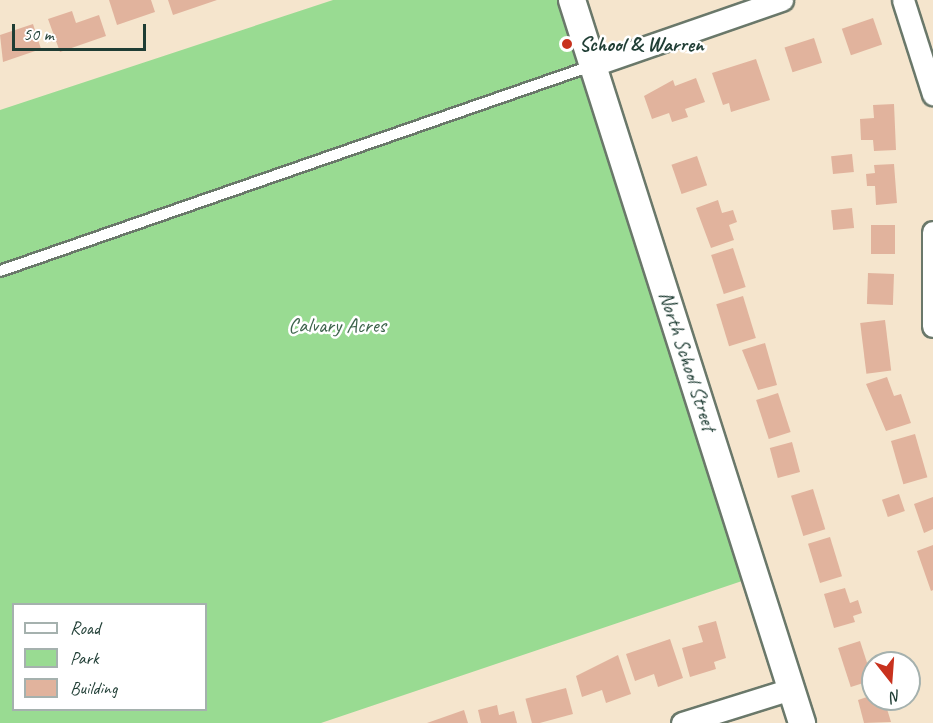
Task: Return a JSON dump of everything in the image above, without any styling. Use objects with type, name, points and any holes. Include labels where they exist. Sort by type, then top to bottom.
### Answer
[{"type":"street","name":"North School Street","points":[[572,0],[802,723]]},
{"type":"street","points":[[594,65],[782,0]]},
{"type":"street","points":[[903,0],[933,94]]},
{"type":"street","points":[[933,232],[933,326]]},
{"type":"street","points":[[682,723],[791,689]]},
{"type":"lane","points":[[0,271],[594,65]]},
{"type":"green space","name":"Calvary Acres","points":[[333,0],[557,0],[742,581],[321,723],[0,723],[0,110]]},
{"type":"building","points":[[109,0],[151,0],[155,12],[117,25]]},
{"type":"building","points":[[168,0],[217,0],[173,15]]},
{"type":"building","points":[[72,11],[76,23],[99,15],[106,36],[60,52],[48,19]]},
{"type":"building","points":[[873,18],[882,44],[851,55],[842,29]]},
{"type":"building","points":[[33,24],[41,49],[3,62],[0,35]]},
{"type":"building","points":[[814,38],[822,63],[793,72],[785,48]]},
{"type":"building","points":[[756,59],[770,100],[731,112],[729,103],[723,105],[712,73]]},
{"type":"building","points":[[696,78],[705,102],[685,109],[688,117],[672,122],[669,113],[652,119],[644,96],[673,80],[675,86]]},
{"type":"building","points":[[894,104],[896,150],[874,151],[873,140],[861,140],[860,119],[874,118],[873,105]]},
{"type":"building","points":[[852,154],[854,172],[833,174],[831,156]]},
{"type":"building","points":[[697,156],[707,185],[682,194],[671,165]]},
{"type":"building","points":[[894,164],[897,203],[876,205],[875,186],[867,186],[866,174],[875,173],[874,165]]},
{"type":"building","points":[[718,200],[722,213],[733,210],[737,222],[729,225],[734,240],[711,248],[696,208]]},
{"type":"building","points":[[852,208],[854,228],[833,230],[831,210]]},
{"type":"building","points":[[871,225],[895,225],[895,254],[871,254]]},
{"type":"building","points":[[733,248],[746,287],[724,294],[711,255]]},
{"type":"building","points":[[868,273],[894,274],[893,305],[867,304]]},
{"type":"building","points":[[743,296],[756,338],[729,346],[716,304]]},
{"type":"building","points":[[885,320],[891,371],[866,374],[860,323]]},
{"type":"building","points":[[765,343],[777,385],[758,390],[742,350]]},
{"type":"building","points":[[887,377],[894,396],[901,394],[911,423],[886,431],[866,384]]},
{"type":"building","points":[[778,393],[791,432],[769,439],[756,400]]},
{"type":"building","points":[[915,434],[927,477],[903,484],[891,441]]},
{"type":"building","points":[[792,442],[800,472],[778,478],[770,448]]},
{"type":"building","points":[[813,489],[825,529],[803,536],[791,496]]},
{"type":"building","points":[[899,494],[905,511],[888,517],[882,500]]},
{"type":"building","points":[[933,497],[933,529],[924,533],[914,504]]},
{"type":"building","points":[[830,537],[842,576],[820,583],[808,544]]},
{"type":"building","points":[[933,545],[933,590],[931,591],[917,551]]},
{"type":"building","points":[[845,588],[850,603],[858,600],[862,613],[853,616],[855,622],[834,628],[824,594]]},
{"type":"building","points":[[716,621],[726,658],[714,662],[716,669],[690,677],[682,648],[703,642],[698,626]]},
{"type":"building","points":[[670,639],[683,678],[658,687],[654,674],[635,681],[626,654]]},
{"type":"building","points":[[860,641],[863,651],[861,651],[861,684],[851,687],[838,648]]},
{"type":"building","points":[[618,655],[631,694],[606,703],[602,690],[582,697],[576,676]]},
{"type":"building","points":[[566,688],[573,714],[532,723],[525,699]]},
{"type":"building","points":[[861,699],[861,711],[888,711],[891,722],[864,723],[858,700]]},
{"type":"building","points":[[497,705],[499,715],[514,711],[517,723],[481,723],[478,710]]},
{"type":"building","points":[[464,710],[468,723],[427,723]]},
{"type":"place","name":"School & Warren","points":[[567,44]]}]
